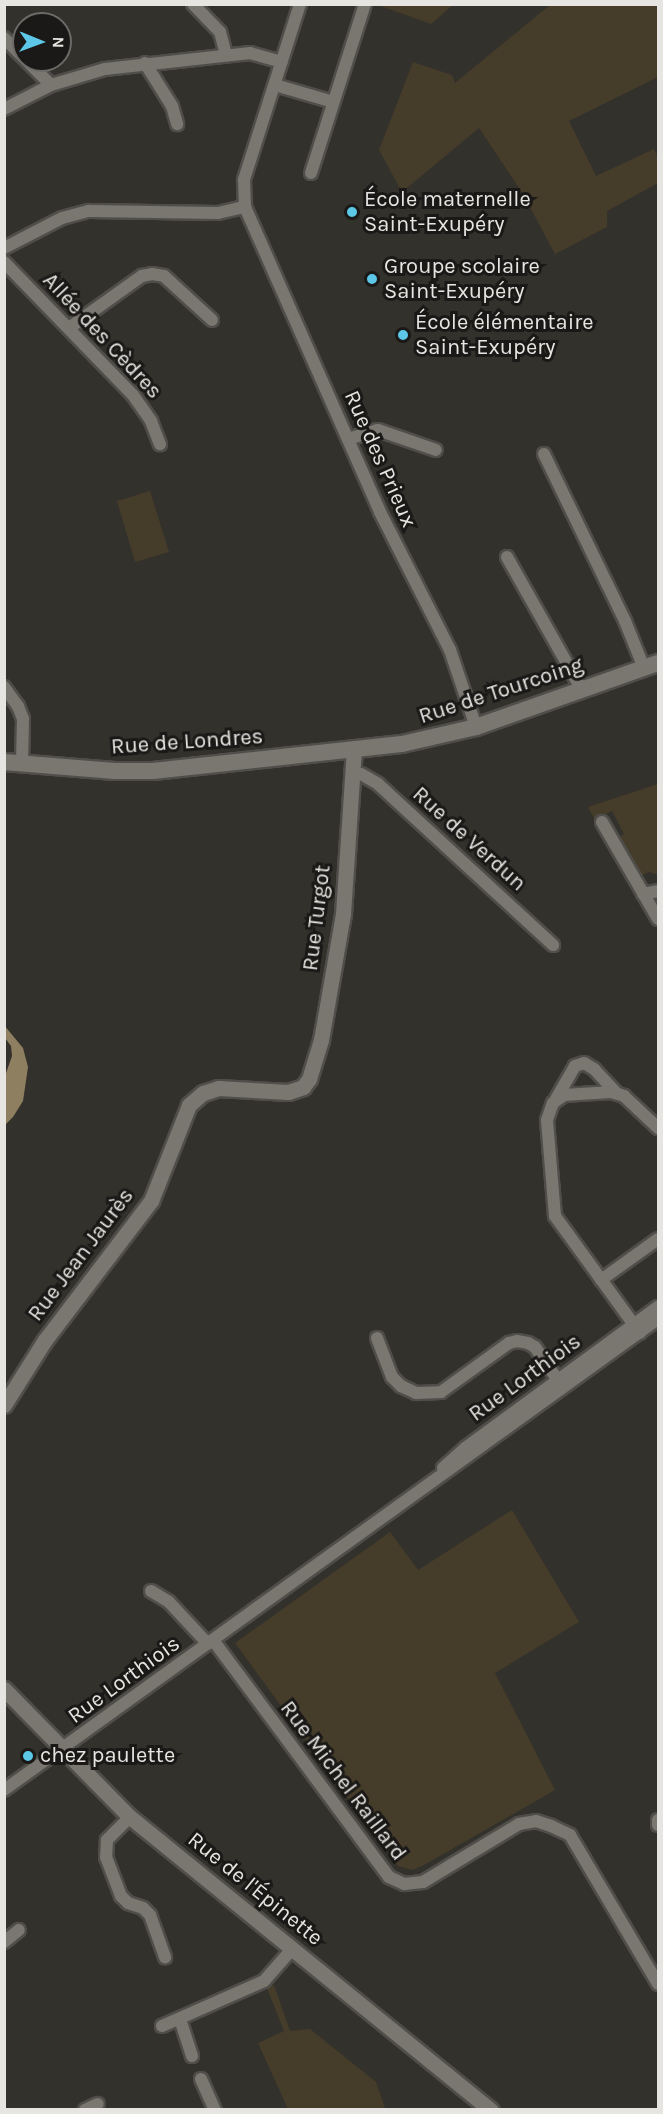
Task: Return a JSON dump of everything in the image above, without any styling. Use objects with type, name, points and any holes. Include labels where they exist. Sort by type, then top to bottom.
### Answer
[{"type":"main road","name":"Rue de Tourcoing","points":[[354,750],[410,743],[476,728],[651,665]]},
{"type":"main road","name":"Rue de Londres","points":[[4,762],[115,771],[153,771],[354,750]]},
{"type":"street","points":[[193,4],[220,32],[226,55]]},
{"type":"street","points":[[4,248],[62,219],[89,211],[218,213],[245,207],[244,180],[300,4]]},
{"type":"street","points":[[311,173],[365,4]]},
{"type":"street","points":[[4,109],[51,85],[105,69],[226,55],[256,54],[282,62]]},
{"type":"street","points":[[145,63],[172,106],[177,124]]},
{"type":"street","points":[[38,72],[51,85]]},
{"type":"street","points":[[275,85],[333,102]]},
{"type":"street","name":"Rue des Prieux","points":[[245,207],[392,539],[450,650],[476,728]]},
{"type":"street","name":"Allée des Cèdres","points":[[4,262],[133,395],[151,421],[160,444]]},
{"type":"street","points":[[69,328],[142,276],[152,274],[164,276],[212,320]]},
{"type":"street","points":[[348,439],[378,430],[436,450]]},
{"type":"street","points":[[543,454],[625,621],[651,665]]},
{"type":"street","points":[[507,557],[582,690]]},
{"type":"street","points":[[4,687],[18,706],[23,719],[22,764]]},
{"type":"street","name":"Rue Turgot","points":[[303,1087],[313,1069],[321,1040],[343,915],[354,750]]},
{"type":"street","name":"Rue de Verdun","points":[[352,772],[361,774],[378,784],[553,945]]},
{"type":"street","points":[[602,822],[658,919]]},
{"type":"street","points":[[643,894],[658,891]]},
{"type":"street","points":[[616,1093],[594,1069],[584,1063],[575,1066],[553,1103],[547,1120],[553,1211],[637,1329]]},
{"type":"street","name":"Rue Jean Jaurès","points":[[4,1405],[45,1340],[151,1201],[189,1105],[203,1093],[218,1088],[288,1092],[303,1087]]},
{"type":"street","points":[[553,1103],[568,1094],[616,1093],[624,1096],[658,1128]]},
{"type":"street","points":[[601,1280],[658,1239]]},
{"type":"street","name":"Rue Lorthiois","points":[[637,1329],[658,1307]]},
{"type":"street","name":"Rue Lorthiois","points":[[4,1790],[63,1750],[421,1489],[465,1448],[561,1384],[637,1329],[658,1319]]},
{"type":"street","points":[[377,1338],[388,1372],[400,1386],[416,1393],[441,1392],[509,1343],[517,1341],[535,1347],[561,1384]]},
{"type":"street","name":"Rue Lorthiois","points":[[151,1591],[169,1602],[210,1642]]},
{"type":"street","name":"Rue Michel Raillard","points":[[210,1642],[389,1877],[404,1884],[423,1882],[519,1824],[536,1821],[551,1826],[570,1835],[658,1984]]},
{"type":"street","name":"Rue de l'Épinette","points":[[4,1689],[129,1817],[491,2109]]},
{"type":"street","points":[[129,1817],[107,1840],[106,1857],[121,1896],[128,1903],[143,1908],[150,1915],[165,1957]]},
{"type":"street","points":[[4,1942],[19,1930]]},
{"type":"street","points":[[162,2026],[264,1981],[292,1948]]},
{"type":"street","points":[[180,2019],[192,2056]]},
{"type":"street","points":[[201,2079],[215,2109]]},
{"type":"street","points":[[85,2109],[98,2104]]},
{"type":"shaded area","points":[[375,4],[453,4],[453,5],[431,24]]},
{"type":"shaded area","points":[[551,4],[658,5],[658,77],[569,121],[596,176],[654,149],[658,158],[658,183],[607,211],[607,227],[555,254],[523,194],[479,128],[402,192],[379,150],[413,62],[452,75],[455,83]]},
{"type":"shaded area","points":[[150,491],[169,552],[135,562],[117,501]]},
{"type":"shaded area","points":[[658,784],[658,875],[649,872],[640,876],[634,872],[616,839],[624,834],[612,811],[595,820],[588,807]]},
{"type":"shaded area","points":[[4,1025],[23,1048],[28,1067],[23,1101],[5,1125],[5,1076],[12,1056],[11,1046],[5,1038]]},
{"type":"shaded area","points":[[512,1510],[579,1622],[495,1673],[555,1790],[424,1865],[413,1870],[398,1866],[235,1643],[390,1532],[418,1570]]},
{"type":"shaded area","points":[[274,1985],[290,2031],[310,2029],[376,2082],[385,2108],[288,2109],[258,2043],[284,2031],[267,1988]]},
{"type":"place","name":"École maternelle Saint-Exupéry","points":[[352,212]]},
{"type":"place","name":"Groupe scolaire Saint-Exupéry","points":[[372,279]]},
{"type":"place","name":"École élémentaire Saint-Exupéry","points":[[403,335]]},
{"type":"place","name":"chez paulette","points":[[28,1756]]}]
